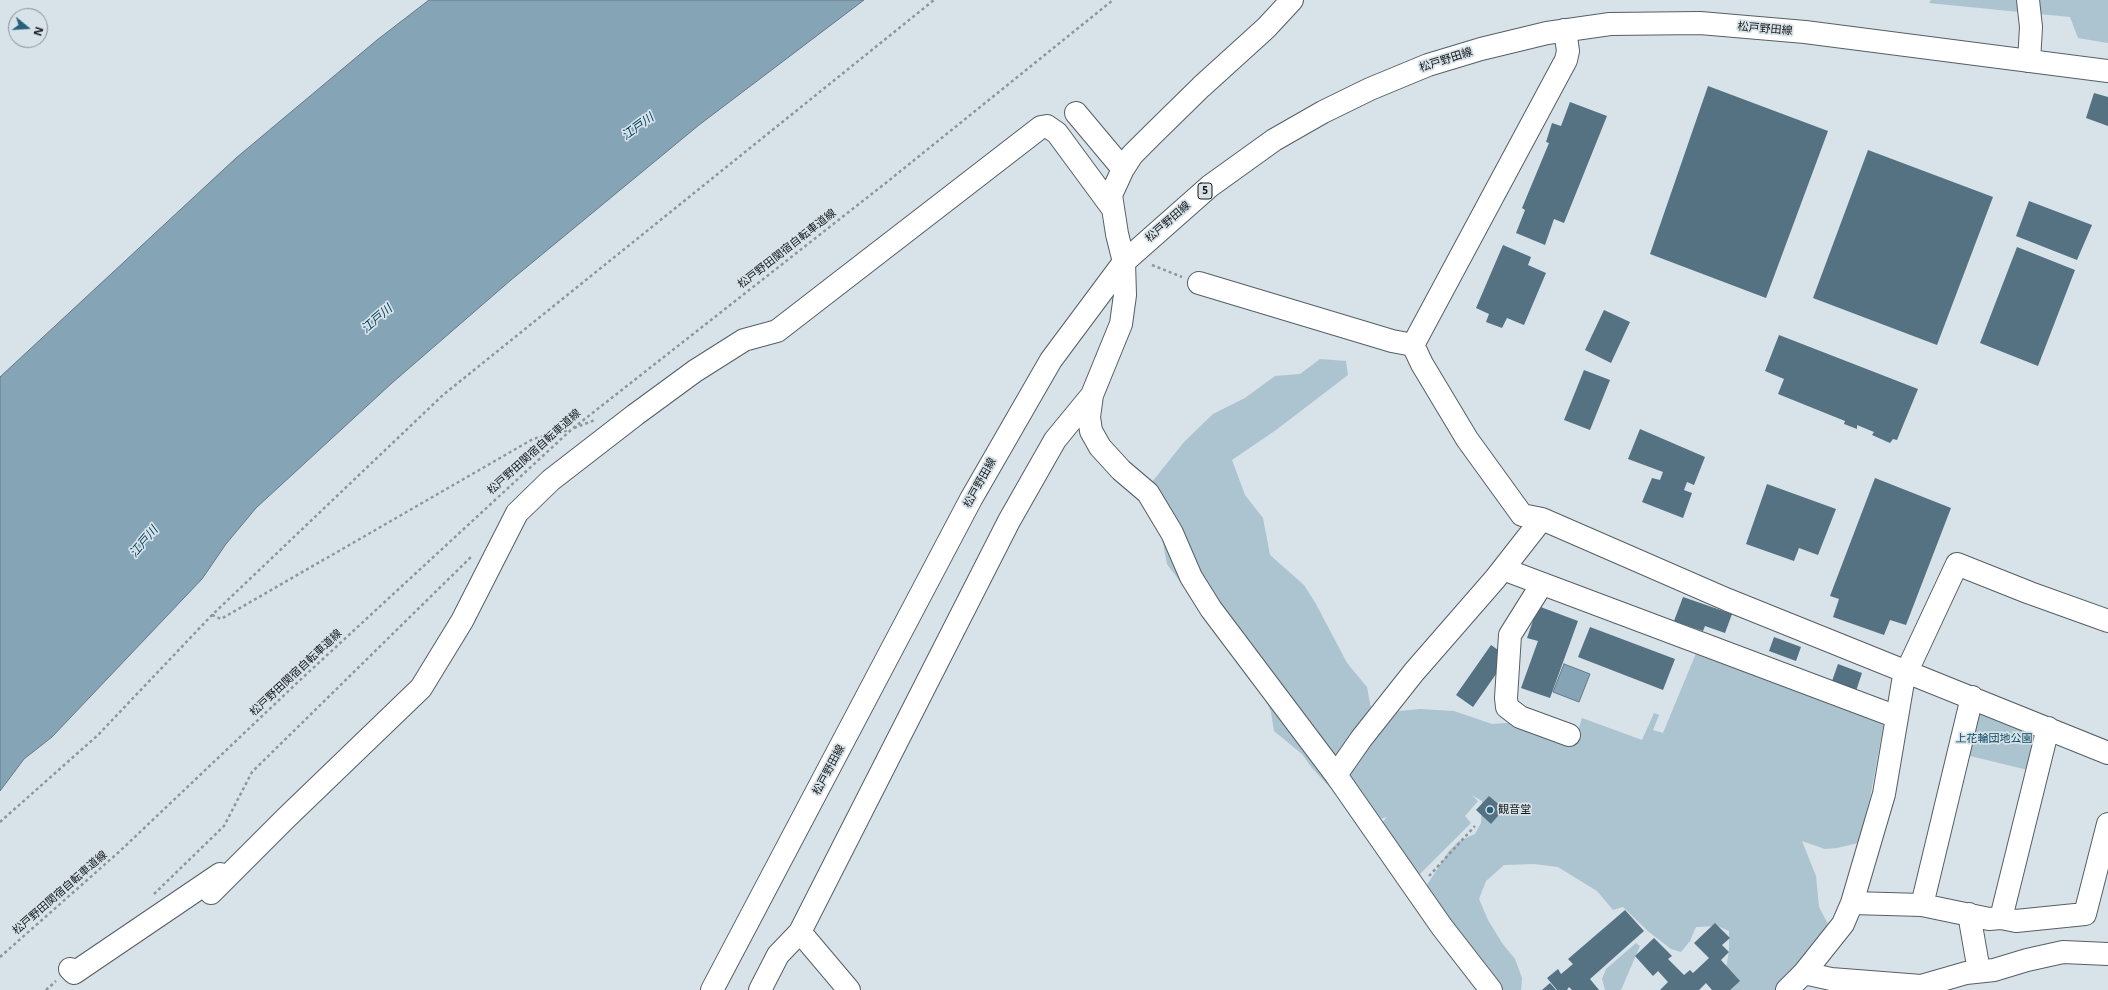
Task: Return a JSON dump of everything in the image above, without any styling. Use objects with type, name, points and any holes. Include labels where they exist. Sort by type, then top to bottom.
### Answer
[{"type":"street","points":[[1292,0],[1266,28],[1201,87],[1151,136],[1132,155],[1123,169],[1111,195],[1112,209],[1124,262],[1125,296],[1121,324],[1092,395],[1089,417],[1091,431],[1100,447],[1122,470],[1148,493],[1172,533],[1192,577],[1211,609],[1336,775],[1416,890],[1480,986]]},
{"type":"street","points":[[2028,0],[2031,27],[2029,61]]},
{"type":"street","name":"松戸野田線","points":[[712,990],[971,499],[1013,423],[1051,360],[1124,262],[1210,186],[1274,140],[1323,112],[1370,88],[1428,65],[1481,49],[1565,30],[1610,24],[1700,23],[1805,32],[2108,71]]},
{"type":"street","points":[[1413,344],[1566,60],[1568,51],[1565,30]]},
{"type":"street","points":[[1076,113],[1123,169]]},
{"type":"street","points":[[211,893],[421,688],[462,621],[517,513],[551,480],[635,415],[695,371],[744,340],[777,330],[1041,127],[1047,126],[1057,133],[1112,209]]},
{"type":"street","points":[[1199,283],[1392,341],[1413,344]]},
{"type":"street","points":[[1413,344],[1422,364],[1467,439],[1522,515],[1542,519],[1728,600],[1906,670],[2108,753]]},
{"type":"street","points":[[760,990],[778,955],[800,932],[1009,521],[1056,440],[1092,395]]},
{"type":"street","points":[[1336,775],[1361,739],[1414,672],[1503,569],[1542,519]]},
{"type":"street","points":[[1787,990],[1804,973],[1842,924],[1852,903],[1884,794],[1906,670],[1957,564],[2030,593],[2108,620]]},
{"type":"street","points":[[1503,569],[1897,717]]},
{"type":"street","points":[[1542,584],[1510,635],[1506,698],[1507,707],[1520,716],[1569,735]]},
{"type":"street","points":[[1922,905],[1972,697]]},
{"type":"street","points":[[2001,918],[2048,728]]},
{"type":"street","points":[[1852,903],[1922,905],[1989,919],[2001,918],[2016,921],[2085,914],[2108,824]]},
{"type":"street","points":[[70,969],[74,973],[226,870],[231,873]]},
{"type":"street","points":[[1969,914],[1979,971]]},
{"type":"street","points":[[800,932],[850,990]]},
{"type":"street","points":[[1804,973],[1831,979],[1925,988],[1966,973],[1994,970],[2027,960],[2063,952],[2108,954]]},
{"type":"path","points":[[0,822],[98,735],[212,615],[443,395],[934,0]]},
{"type":"path","name":"松戸野田関宿自転車道線","points":[[0,957],[120,851],[310,671],[572,429],[887,182],[1113,0]]},
{"type":"path","points":[[1152,265],[1199,283]]},
{"type":"path","points":[[212,615],[221,619],[533,440],[572,429],[600,417]]},
{"type":"path","points":[[153,895],[224,826],[252,772],[477,552]]},
{"type":"path","points":[[1416,890],[1475,826]]},
{"type":"path","points":[[46,990],[70,969]]},
{"type":"green space","points":[[1931,0],[2108,0],[2108,43],[2078,38],[2070,17],[1929,3]]},
{"type":"green space","points":[[1320,359],[1346,361],[1348,375],[1276,430],[1232,460],[1245,495],[1263,518],[1270,555],[1304,585],[1316,604],[1347,663],[1367,687],[1372,714],[1420,709],[1454,711],[1492,724],[1518,722],[1575,741],[1582,718],[1642,740],[1654,713],[1659,715],[1653,730],[1663,733],[1697,651],[1884,722],[1870,798],[1858,843],[1825,849],[1802,841],[1816,876],[1819,907],[1828,924],[1830,942],[1790,990],[1721,990],[1729,950],[1729,931],[1718,926],[1696,927],[1690,941],[1681,952],[1671,949],[1649,932],[1623,907],[1613,910],[1597,891],[1558,867],[1534,864],[1504,865],[1486,881],[1479,899],[1488,920],[1502,943],[1515,959],[1522,978],[1521,990],[1493,990],[1423,891],[1449,851],[1459,841],[1475,834],[1481,823],[1482,801],[1472,795],[1478,801],[1465,816],[1471,823],[1419,875],[1381,824],[1387,817],[1380,819],[1344,803],[1312,768],[1302,754],[1274,731],[1271,712],[1262,690],[1251,682],[1167,564],[1161,533],[1144,492],[1184,442],[1213,414],[1245,398],[1275,376],[1300,374]]},
{"type":"green space","name":"上花輪団地公園","points":[[1977,709],[2031,730],[2036,739],[2028,770],[1966,755]]},
{"type":"green space","points":[[1636,943],[1640,946],[1621,990],[1605,990],[1602,979],[1606,969]]},
{"type":"water","name":"江戸川","points":[[429,0],[864,0],[699,125],[511,280],[392,383],[256,508],[226,544],[202,579],[52,737],[24,759],[0,791],[0,377],[236,158],[377,40]]},
{"type":"water","points":[[1564,664],[1590,674],[1579,702],[1553,692]]},
{"type":"building","points":[[1708,86],[1828,131],[1766,298],[1650,254]]},
{"type":"building","points":[[2094,93],[2108,97],[2108,126],[2086,118]]},
{"type":"building","points":[[1570,102],[1607,116],[1564,223],[1554,219],[1545,245],[1516,233],[1525,210],[1522,208],[1549,143],[1546,142],[1552,123],[1561,126]]},
{"type":"building","points":[[1868,150],[1993,197],[1937,345],[1813,298]]},
{"type":"building","points":[[2029,201],[2092,225],[2077,260],[2016,236]]},
{"type":"building","points":[[1503,245],[1531,257],[1528,265],[1546,273],[1524,325],[1507,318],[1502,328],[1486,322],[1489,314],[1476,308]]},
{"type":"building","points":[[2017,247],[2075,270],[2038,366],[1980,343]]},
{"type":"building","points":[[1604,310],[1630,322],[1611,363],[1585,350]]},
{"type":"building","points":[[1779,335],[1918,389],[1897,440],[1893,439],[1890,443],[1872,435],[1874,432],[1857,425],[1857,429],[1844,424],[1845,421],[1778,394],[1784,379],[1765,371]]},
{"type":"building","points":[[1584,370],[1610,380],[1590,430],[1564,420]]},
{"type":"building","points":[[1640,429],[1705,457],[1694,485],[1687,482],[1684,490],[1692,493],[1683,518],[1642,502],[1652,478],[1660,480],[1663,472],[1628,459]]},
{"type":"building","points":[[1875,478],[1951,508],[1906,625],[1890,620],[1884,635],[1833,617],[1839,599],[1830,596]]},
{"type":"building","points":[[1767,484],[1836,509],[1818,555],[1799,548],[1794,561],[1746,544]]},
{"type":"building","points":[[1683,597],[1732,614],[1725,633],[1705,626],[1703,631],[1674,621]]},
{"type":"building","points":[[1538,606],[1578,621],[1550,698],[1521,688],[1538,641],[1527,638]]},
{"type":"building","points":[[1590,627],[1675,659],[1663,690],[1578,657]]},
{"type":"building","points":[[1774,637],[1801,647],[1796,661],[1769,651]]},
{"type":"building","points":[[1491,645],[1508,657],[1473,707],[1456,695]]},
{"type":"building","points":[[1838,664],[1862,673],[1855,694],[1831,684]]},
{"type":"building","name":"観音堂","points":[[1489,796],[1504,809],[1491,824],[1476,810]]},
{"type":"building","points":[[1625,910],[1644,931],[1590,979],[1599,990],[1572,990],[1569,987],[1567,990],[1557,990],[1547,978],[1558,969],[1561,974],[1573,964],[1568,959]]},
{"type":"building","points":[[1715,923],[1730,938],[1722,945],[1729,952],[1721,960],[1740,981],[1730,990],[1712,990],[1706,983],[1699,990],[1660,990],[1668,982],[1658,971],[1653,976],[1635,956],[1654,938],[1672,956],[1668,959],[1684,975],[1690,970],[1693,973],[1709,958],[1694,943]]},
{"type":"building","points":[[1550,983],[1556,990],[1542,990]]},
{"type":"place","name":"観音堂","points":[[1490,810]]}]
